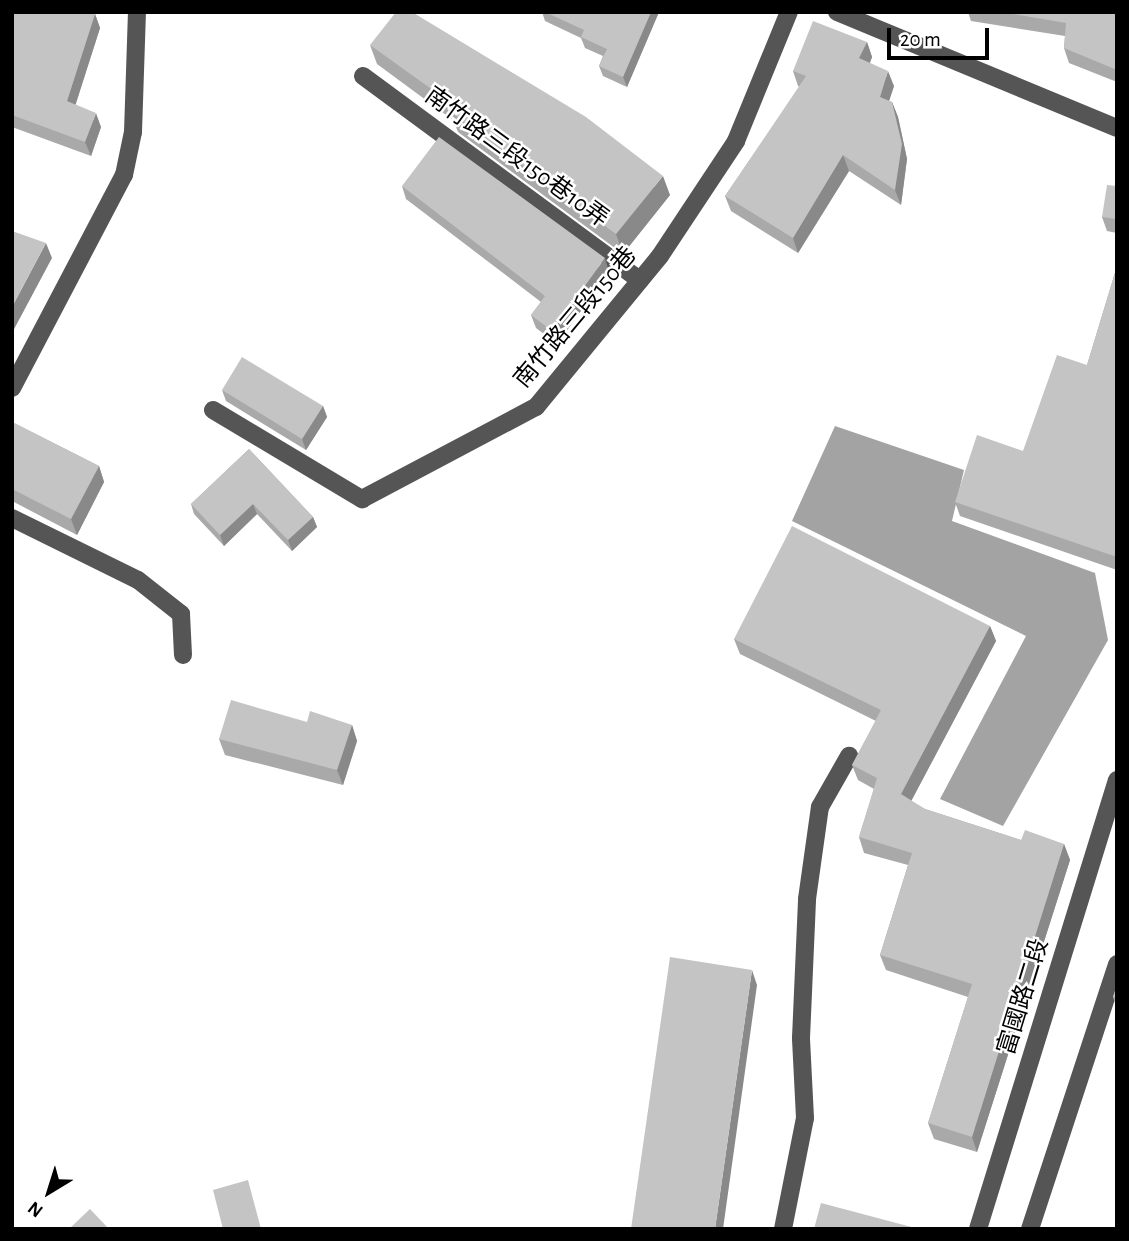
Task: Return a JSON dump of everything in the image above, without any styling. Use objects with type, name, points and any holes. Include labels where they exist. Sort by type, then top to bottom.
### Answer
[{"type":"street","points":[[12,388],[124,175],[133,132],[137,12]]},
{"type":"street","name":"南竹路三段150巷","points":[[213,410],[362,499],[536,407],[640,280],[736,141],[789,12]]},
{"type":"street","points":[[836,12],[1117,128]]},
{"type":"street","name":"南竹路三段150巷10弄","points":[[363,76],[640,280]]},
{"type":"street","points":[[12,517],[138,580],[181,614],[183,655]]},
{"type":"street","points":[[783,1229],[806,1118],[801,1038],[810,873],[820,807],[849,757]]},
{"type":"street","name":"富國路二段","points":[[978,1229],[1117,780]]},
{"type":"street","points":[[1030,1229],[1117,964]]},
{"type":"shaded area","points":[[835,426],[964,470],[952,521],[1095,573],[1108,640],[1003,826],[940,799],[1026,636],[792,521]]},
{"type":"building","points":[[12,12],[95,14],[67,101],[96,113],[85,142],[12,115]]},
{"type":"building","points":[[396,12],[412,12],[586,117],[663,176],[616,234],[451,112],[455,106],[370,45]]},
{"type":"building","points":[[545,12],[651,12],[623,77],[599,66],[607,49],[581,37],[584,30]]},
{"type":"building","points":[[1002,12],[1117,12],[1117,70],[1064,48],[1066,23]]},
{"type":"building","points":[[813,21],[867,42],[859,58],[888,71],[880,97],[892,102],[902,144],[895,190],[843,155],[793,238],[725,196],[806,76],[793,71]]},
{"type":"building","points":[[439,137],[605,258],[552,331],[531,315],[545,296],[402,186]]},
{"type":"building","points":[[1107,185],[1117,186],[1117,219],[1102,217]]},
{"type":"building","points":[[12,231],[46,243],[12,307]]},
{"type":"building","points":[[1117,266],[1117,557],[955,502],[977,435],[1023,451],[1057,355],[1087,365]]},
{"type":"building","points":[[242,357],[323,406],[302,439],[222,390]]},
{"type":"building","points":[[12,422],[99,466],[71,519],[12,489]]},
{"type":"building","points":[[249,449],[313,517],[288,540],[253,504],[220,535],[191,504]]},
{"type":"building","points":[[792,526],[990,626],[901,794],[925,809],[1021,840],[1025,830],[1064,844],[972,1137],[928,1123],[972,984],[880,955],[912,853],[859,837],[877,778],[852,765],[881,710],[734,639]]},
{"type":"building","points":[[231,700],[307,722],[310,711],[352,725],[337,770],[219,739]]},
{"type":"building","points":[[670,957],[752,970],[715,1229],[631,1229]]},
{"type":"building","points":[[248,1180],[261,1229],[223,1229],[213,1190]]},
{"type":"building","points":[[821,1203],[919,1229],[814,1229]]},
{"type":"building","points":[[90,1209],[109,1229],[69,1229]]}]
